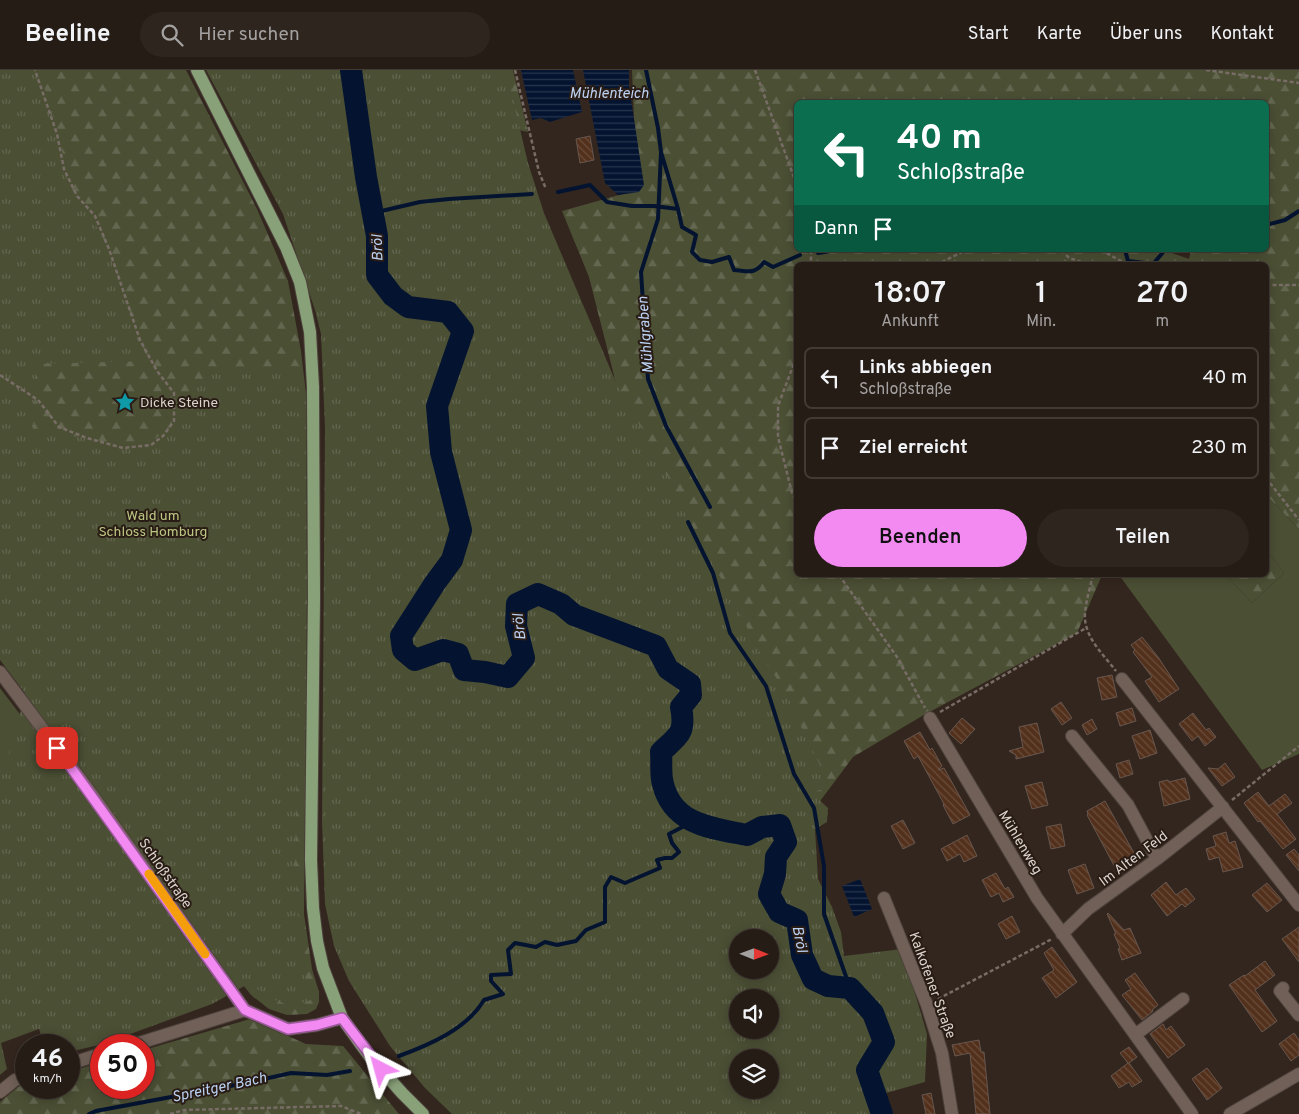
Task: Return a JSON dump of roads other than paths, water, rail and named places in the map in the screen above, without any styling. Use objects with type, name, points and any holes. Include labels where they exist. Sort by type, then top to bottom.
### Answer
[{"type":"main road","points":[[197,70],[286,247],[300,282],[310,332],[314,443],[311,860],[316,941],[323,968],[342,1018],[370,1057],[423,1114]]},
{"type":"street","name":"Schloßstraße","points":[[0,672],[91,793],[245,1010]]},
{"type":"street","points":[[1122,679],[1299,905]]},
{"type":"street","name":"Mühlenweg","points":[[930,718],[1037,898],[1192,1114]]},
{"type":"street","points":[[1072,736],[1128,805],[1157,859]]},
{"type":"street","name":"Im Alten Feld","points":[[1062,934],[1088,909],[1157,859],[1223,807]]},
{"type":"street","name":"Kalkofener Straße","points":[[884,898],[927,1005],[942,1053],[952,1114]]},
{"type":"street","points":[[1283,988],[1280,991],[1299,1015]]},
{"type":"street","points":[[1135,1035],[1183,999]]},
{"type":"street","points":[[155,1038],[245,1010],[288,1029],[317,1025],[342,1018]]},
{"type":"street","points":[[1230,1114],[1299,1074]]},
{"type":"street","points":[[0,1092],[15,1080]]},
{"type":"water","name":"Mühlenteich","points":[[521,70],[573,70],[582,112],[550,122],[541,118],[532,120]]},
{"type":"water","name":"Mühlenteich","points":[[583,70],[629,70],[629,86],[644,185],[639,192],[618,195],[605,183]]},
{"type":"water","points":[[860,879],[872,909],[854,917],[842,886]]},
{"type":"waterway","name":"Bröl","points":[[351,70],[366,177],[377,236],[377,275],[393,296],[408,307],[448,312],[463,331],[437,406],[441,452],[461,530],[452,560],[401,636],[403,650],[415,660],[443,650],[458,654],[464,670],[508,677],[524,658],[516,626],[517,604],[538,594],[561,604],[574,615],[656,646],[668,669],[690,684],[691,695],[681,707],[683,723],[680,733],[661,752],[662,780],[668,798],[675,808],[685,816],[708,827],[747,835],[762,827],[780,825],[786,842],[776,857],[775,874],[769,894],[779,912],[797,920],[802,955],[813,979],[828,986],[850,988],[873,1013],[884,1042],[867,1070],[882,1114]]},
{"type":"waterway","name":"Mühlgraben","points":[[646,70],[661,152],[678,209]]},
{"type":"waterway","name":"Mühlgraben","points":[[661,152],[658,219],[641,272],[648,379],[666,426],[710,507]]},
{"type":"waterway","points":[[558,192],[590,185],[607,202],[632,206],[678,209],[682,227],[696,235],[692,252],[700,260],[712,262],[729,257],[734,270],[754,271],[764,262],[773,267],[800,255]]},
{"type":"waterway","points":[[373,213],[420,202],[532,194]]},
{"type":"waterway","points":[[1269,224],[1285,220],[1299,211]]},
{"type":"waterway","points":[[818,253],[824,252]]},
{"type":"waterway","points":[[1126,252],[1128,261],[1136,262]]},
{"type":"waterway","points":[[1155,262],[1163,252]]},
{"type":"waterway","points":[[688,522],[713,573],[730,633],[766,686],[794,774],[814,808],[824,866],[824,914],[850,988]]},
{"type":"waterway","name":"Spreitger Bach","points":[[399,1056],[423,1047],[458,1028],[477,1010],[484,1000],[503,994],[491,981],[491,975],[511,974],[508,950],[515,943],[536,947],[545,942],[557,945],[576,941],[586,930],[605,922],[605,887],[611,877],[625,883],[660,868],[657,860],[672,858],[679,852],[672,843],[669,834],[692,822]]},
{"type":"waterway","name":"Spreitger Bach","points":[[89,1114],[96,1111],[291,1073],[327,1075],[350,1071]]},
{"type":"place","name":"Dicke Steine","points":[[125,402]]},
{"type":"park label","name":"Wald um Schloss Homburg","points":[[153,524]]}]
